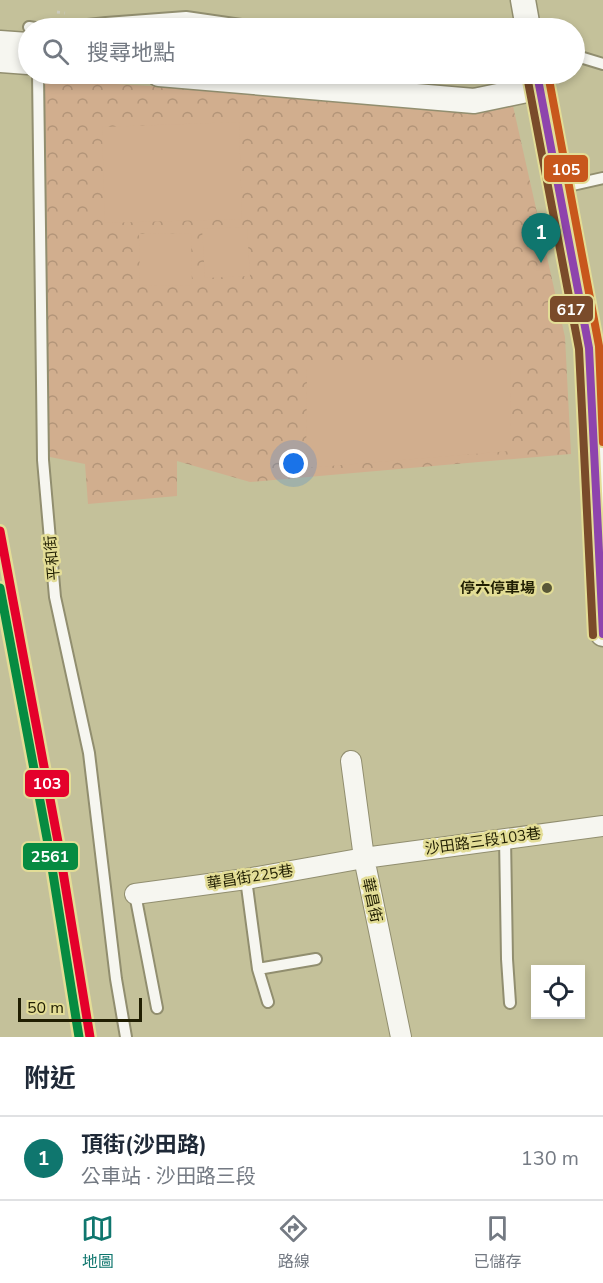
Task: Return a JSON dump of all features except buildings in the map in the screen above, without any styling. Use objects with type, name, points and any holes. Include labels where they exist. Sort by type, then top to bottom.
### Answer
[{"type":"street","points":[[523,0],[526,18]]},
{"type":"street","points":[[0,43],[18,38]]},
{"type":"street","points":[[0,60],[18,61]]},
{"type":"street","points":[[317,84],[475,94],[521,84]]},
{"type":"street","points":[[404,84],[475,94]]},
{"type":"street","points":[[540,84],[596,394],[603,634]]},
{"type":"street","name":"華昌街","points":[[351,761],[364,858],[401,1037]]},
{"type":"street","name":"沙田路三段103巷","points":[[364,858],[603,826]]},
{"type":"street","name":"華昌街225巷","points":[[135,894],[246,879],[364,858]]},
{"type":"lane","points":[[170,18],[193,18]]},
{"type":"lane","points":[[585,59],[603,64]]},
{"type":"lane","name":"平和街","points":[[38,84],[44,460],[54,585],[89,753],[116,979],[126,1037]]},
{"type":"lane","points":[[559,188],[603,178]]},
{"type":"lane","points":[[505,838],[510,1004]]},
{"type":"lane","points":[[246,879],[258,969],[268,1002]]},
{"type":"lane","points":[[135,894],[157,1008]]},
{"type":"lane","points":[[258,969],[316,959]]},
{"type":"green space","points":[[41,84],[114,84],[513,106],[565,337],[571,454],[250,482],[177,461],[177,496],[88,504],[85,464],[45,456]]},
{"type":"green space","points":[[239,122],[242,219],[105,223],[102,127]]},
{"type":"green space","points":[[247,227],[250,276],[205,278],[202,229]]},
{"type":"green space","points":[[191,233],[192,285],[140,286],[139,234]]},
{"type":"green space","points":[[307,368],[511,368],[510,451],[306,468]]},
{"type":"transit line","name":"617","points":[[529,84],[579,349],[593,635]]},
{"type":"transit line","points":[[539,84],[589,348],[603,634]]},
{"type":"transit line","name":"105","points":[[550,84],[599,346],[603,442]]},
{"type":"transit line","name":"103","points":[[0,531],[59,847],[90,1037]]},
{"type":"transit line","name":"2561","points":[[0,588],[49,849],[79,1037]]},
{"type":"place","name":"頂街(沙田路)","points":[[541,263]]},
{"type":"place","name":"停六停車場","points":[[547,588]]}]
